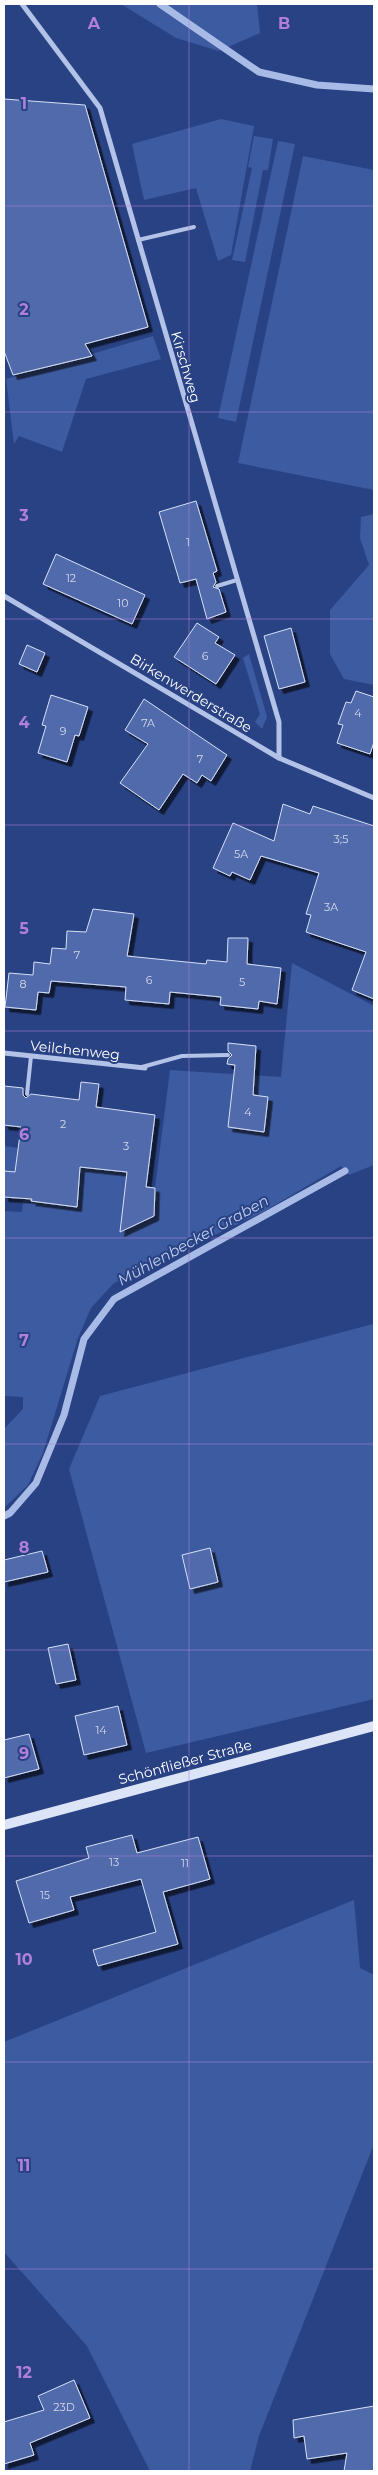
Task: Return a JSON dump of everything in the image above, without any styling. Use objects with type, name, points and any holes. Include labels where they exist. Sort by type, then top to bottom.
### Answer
[{"type":"main road","name":"Schönfließer Straße","points":[[4,1825],[374,1726]]},
{"type":"street","name":"Kirschweg","points":[[22,4],[100,108],[279,722],[279,758]]},
{"type":"street","name":"Birkenwerderstraße","points":[[4,596],[279,758],[374,798]]},
{"type":"street","name":"Veilchenweg","points":[[4,1053],[142,1068]]},
{"type":"lane","points":[[138,241],[194,227]]},
{"type":"lane","points":[[217,586],[237,580]]},
{"type":"lane","points":[[142,1068],[182,1056],[228,1054]]},
{"type":"lane","points":[[27,1094],[31,1056]]},
{"type":"shaded area","points":[[121,4],[257,4],[260,33],[219,51],[176,38]]},
{"type":"shaded area","points":[[221,119],[254,126],[231,255],[218,261],[196,188],[144,200],[132,144]]},
{"type":"shaded area","points":[[254,136],[273,139],[268,170],[263,170],[245,262],[232,260],[252,168],[248,167]]},
{"type":"shaded area","points":[[278,141],[295,144],[236,422],[218,418]]},
{"type":"shaded area","points":[[303,156],[374,170],[374,490],[238,463]]},
{"type":"shaded area","points":[[153,336],[161,359],[86,379],[62,452],[19,436],[14,444],[6,379]]},
{"type":"shaded area","points":[[374,514],[374,685],[344,679],[330,654],[330,610],[369,565],[360,538],[361,517]]},
{"type":"shaded area","points":[[249,654],[267,717],[262,729],[255,722],[260,714],[243,658]]},
{"type":"shaded area","points":[[292,963],[374,1006],[374,1165],[349,1175],[341,1166],[263,1212],[114,1283],[91,1308],[78,1338],[43,1453],[28,1485],[4,1508],[4,1429],[23,1409],[23,1397],[4,1396],[4,1211],[22,1212],[28,1149],[98,1169],[136,1174],[125,1187],[121,1231],[154,1216],[155,1188],[170,1070],[281,1077]]},
{"type":"shaded area","points":[[4,1146],[18,1148],[15,1172],[4,1171]]},
{"type":"shaded area","points":[[373,1324],[374,1699],[146,1753],[69,1469],[100,1396]]},
{"type":"shaded area","points":[[354,1900],[360,1968],[374,1975],[374,2144],[259,2436],[250,2471],[150,2471],[87,2346],[4,2252],[4,2042]]},
{"type":"building","points":[[4,99],[85,105],[148,327],[85,344],[92,356],[13,375],[4,351]]},
{"type":"building","points":[[196,501],[217,571],[213,573],[216,582],[213,587],[219,589],[226,612],[207,619],[196,579],[180,583],[159,512]]},
{"type":"building","points":[[56,554],[145,595],[132,624],[43,584]]},
{"type":"building","points":[[197,623],[219,637],[215,643],[235,655],[216,684],[174,657]]},
{"type":"building","points":[[291,628],[305,682],[279,689],[264,636]]},
{"type":"building","points":[[27,645],[45,653],[37,672],[19,664]]},
{"type":"building","points":[[356,691],[374,697],[374,742],[370,754],[337,743],[343,725],[338,724],[346,702],[351,703]]},
{"type":"building","points":[[51,695],[88,707],[79,736],[75,735],[67,762],[38,753],[46,726],[42,725]]},
{"type":"building","points":[[144,699],[227,755],[211,781],[202,775],[197,783],[183,774],[159,810],[120,783],[148,744],[125,730]]},
{"type":"building","points":[[283,804],[310,814],[313,806],[374,826],[374,999],[352,990],[366,952],[306,932],[311,915],[306,914],[319,873],[261,856],[250,880],[232,872],[230,876],[213,868],[233,823],[274,841]]},
{"type":"building","points":[[93,909],[134,914],[127,956],[206,964],[207,960],[227,962],[228,938],[248,938],[247,964],[281,968],[277,1004],[259,1001],[258,1009],[220,1005],[221,997],[170,992],[169,1004],[125,1000],[126,987],[51,981],[49,993],[38,992],[36,1010],[5,1007],[9,973],[33,975],[34,962],[50,964],[52,948],[66,949],[67,931],[86,932]]},
{"type":"building","points":[[228,1043],[256,1046],[253,1095],[268,1097],[264,1132],[228,1127],[235,1065],[227,1064],[228,1059],[232,1055],[228,1051]]},
{"type":"building","points":[[81,1082],[99,1084],[96,1107],[155,1115],[146,1187],[155,1188],[154,1216],[120,1232],[127,1172],[80,1167],[77,1207],[31,1201],[32,1199],[4,1197],[4,1171],[15,1172],[21,1127],[4,1125],[4,1086],[23,1088],[23,1095],[26,1098],[31,1094],[79,1100]]},
{"type":"building","points":[[210,1548],[218,1582],[190,1589],[182,1555]]},
{"type":"building","points":[[42,1551],[48,1572],[4,1582],[4,1560]]},
{"type":"building","points":[[68,1644],[76,1680],[56,1684],[48,1648]]},
{"type":"building","points":[[118,1706],[127,1745],[84,1755],[75,1716]]},
{"type":"building","points":[[29,1734],[39,1769],[4,1778],[4,1740]]},
{"type":"building","points":[[132,1835],[137,1853],[198,1837],[210,1879],[163,1892],[178,1944],[98,1966],[93,1950],[156,1932],[141,1879],[70,1897],[74,1910],[29,1923],[16,1881],[89,1858],[86,1847]]},
{"type":"building","points":[[74,2380],[90,2418],[30,2443],[34,2455],[4,2464],[4,2422],[44,2410],[38,2396]]},
{"type":"building","points":[[374,2406],[374,2471],[344,2471],[347,2453],[307,2459],[304,2436],[294,2438],[293,2420]]},
{"type":"waterway","points":[[160,4],[259,72],[317,85],[374,89]]},
{"type":"waterway","name":"Mühlenbecker Graben","points":[[4,1516],[10,1513],[36,1483],[64,1415],[84,1339],[114,1299],[345,1171]]}]
